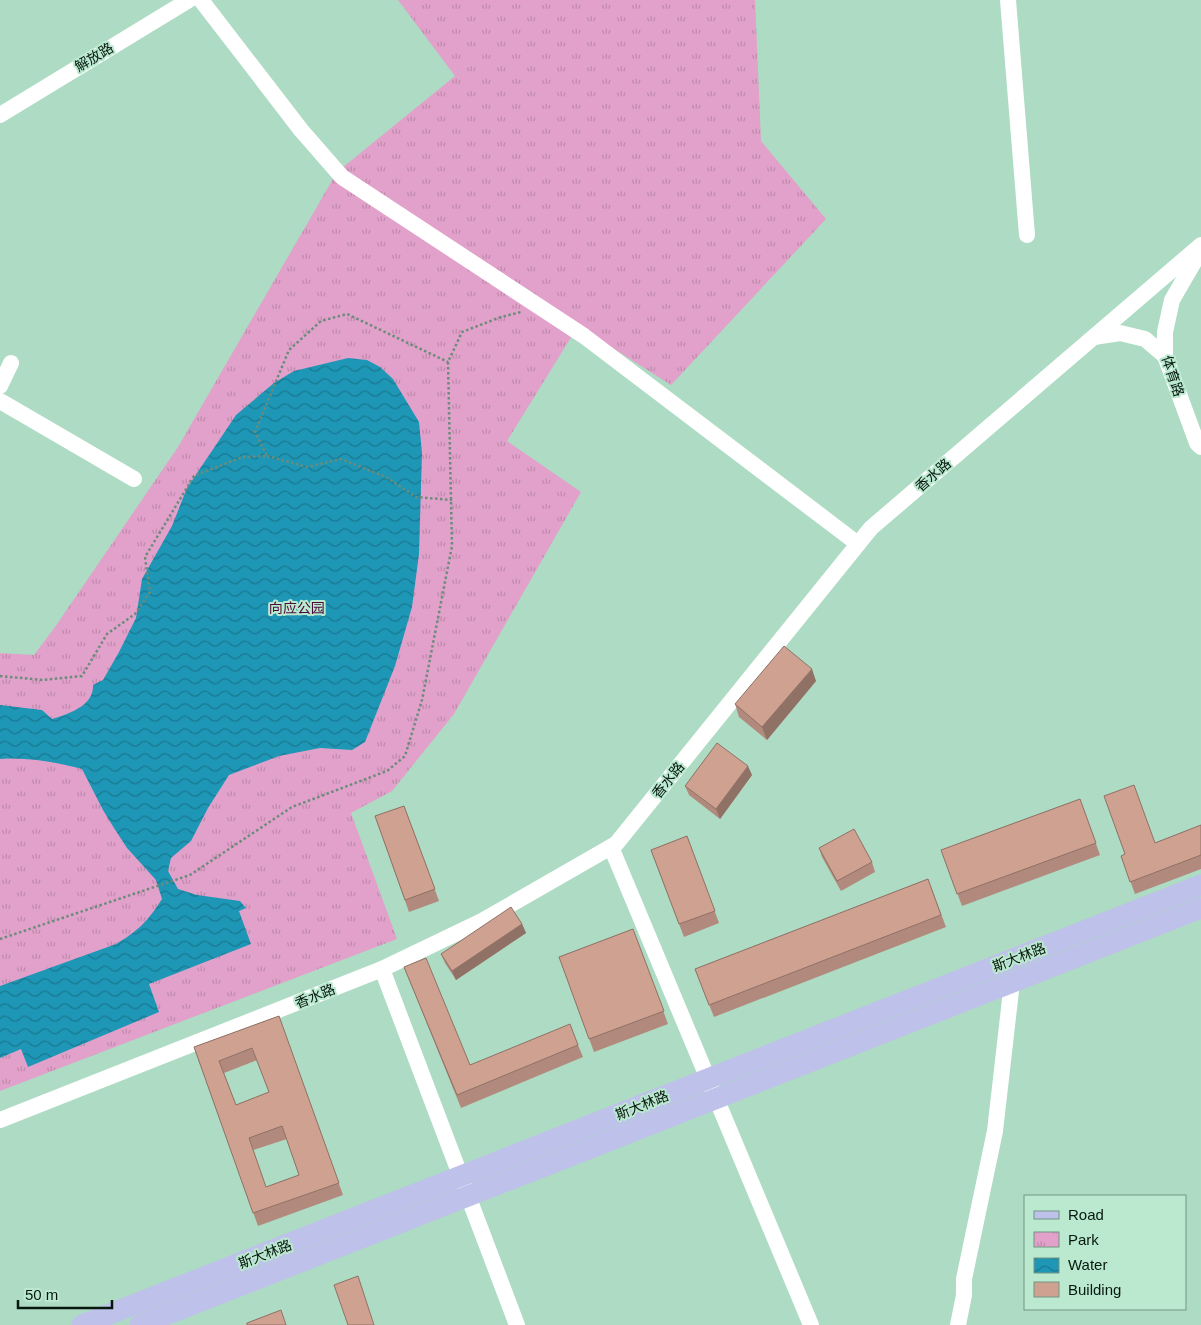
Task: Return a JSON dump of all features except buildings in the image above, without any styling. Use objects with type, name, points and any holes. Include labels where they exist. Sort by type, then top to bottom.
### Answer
[{"type":"main road","name":"斯大林路","points":[[151,1323],[709,1079],[1201,885]]},
{"type":"main road","name":"斯大林路","points":[[82,1325],[716,1098],[1201,908]]},
{"type":"street","name":"解放路","points":[[0,114],[189,0]]},
{"type":"street","points":[[201,0],[301,130],[342,178],[584,336],[858,544]]},
{"type":"street","points":[[1008,0],[1027,235]]},
{"type":"street","name":"香水路","points":[[0,1120],[382,968],[482,921],[616,844],[871,528],[1201,245]]},
{"type":"street","name":"体育路","points":[[1201,250],[1172,300],[1165,332],[1164,356],[1197,442],[1201,447]]},
{"type":"street","points":[[1094,336],[1120,333],[1144,339],[1164,356]]},
{"type":"street","points":[[0,386],[11,363]]},
{"type":"street","points":[[0,401],[134,479]]},
{"type":"street","points":[[611,847],[811,1325]]},
{"type":"street","points":[[382,968],[516,1325]]},
{"type":"street","points":[[958,1325],[964,1295],[964,1279],[995,1131],[1012,982]]},
{"type":"path","points":[[0,940],[190,875],[292,807],[388,771],[405,756],[422,700],[452,546],[448,362],[462,332],[501,317],[540,308]]},
{"type":"path","points":[[267,456],[255,432],[271,391],[289,350],[321,321],[347,314],[448,362]]},
{"type":"path","points":[[0,676],[43,680],[82,676],[107,634],[135,614],[150,592],[145,557],[194,476],[242,457],[267,456],[307,467],[341,459],[386,477],[416,497],[452,500]]},
{"type":"green space","name":"向应公园","points":[[398,0],[755,0],[761,141],[826,219],[671,385],[578,326],[507,441],[581,492],[454,714],[392,791],[351,813],[397,939],[0,1091],[0,653],[34,655],[55,627],[178,447],[337,172],[455,76]]},
{"type":"water","points":[[348,358],[367,360],[380,367],[393,379],[419,422],[422,453],[419,554],[412,607],[395,666],[365,742],[352,750],[320,748],[279,756],[229,775],[208,808],[191,841],[171,858],[168,871],[178,889],[197,895],[240,901],[246,908],[239,911],[251,944],[149,984],[159,1012],[28,1067],[21,1049],[0,1058],[0,986],[116,944],[142,925],[162,899],[156,880],[127,848],[103,810],[82,769],[41,761],[0,759],[0,705],[42,710],[52,719],[72,712],[85,704],[92,692],[93,685],[103,680],[136,618],[142,579],[172,526],[187,488],[236,415],[274,383],[294,371]]}]
